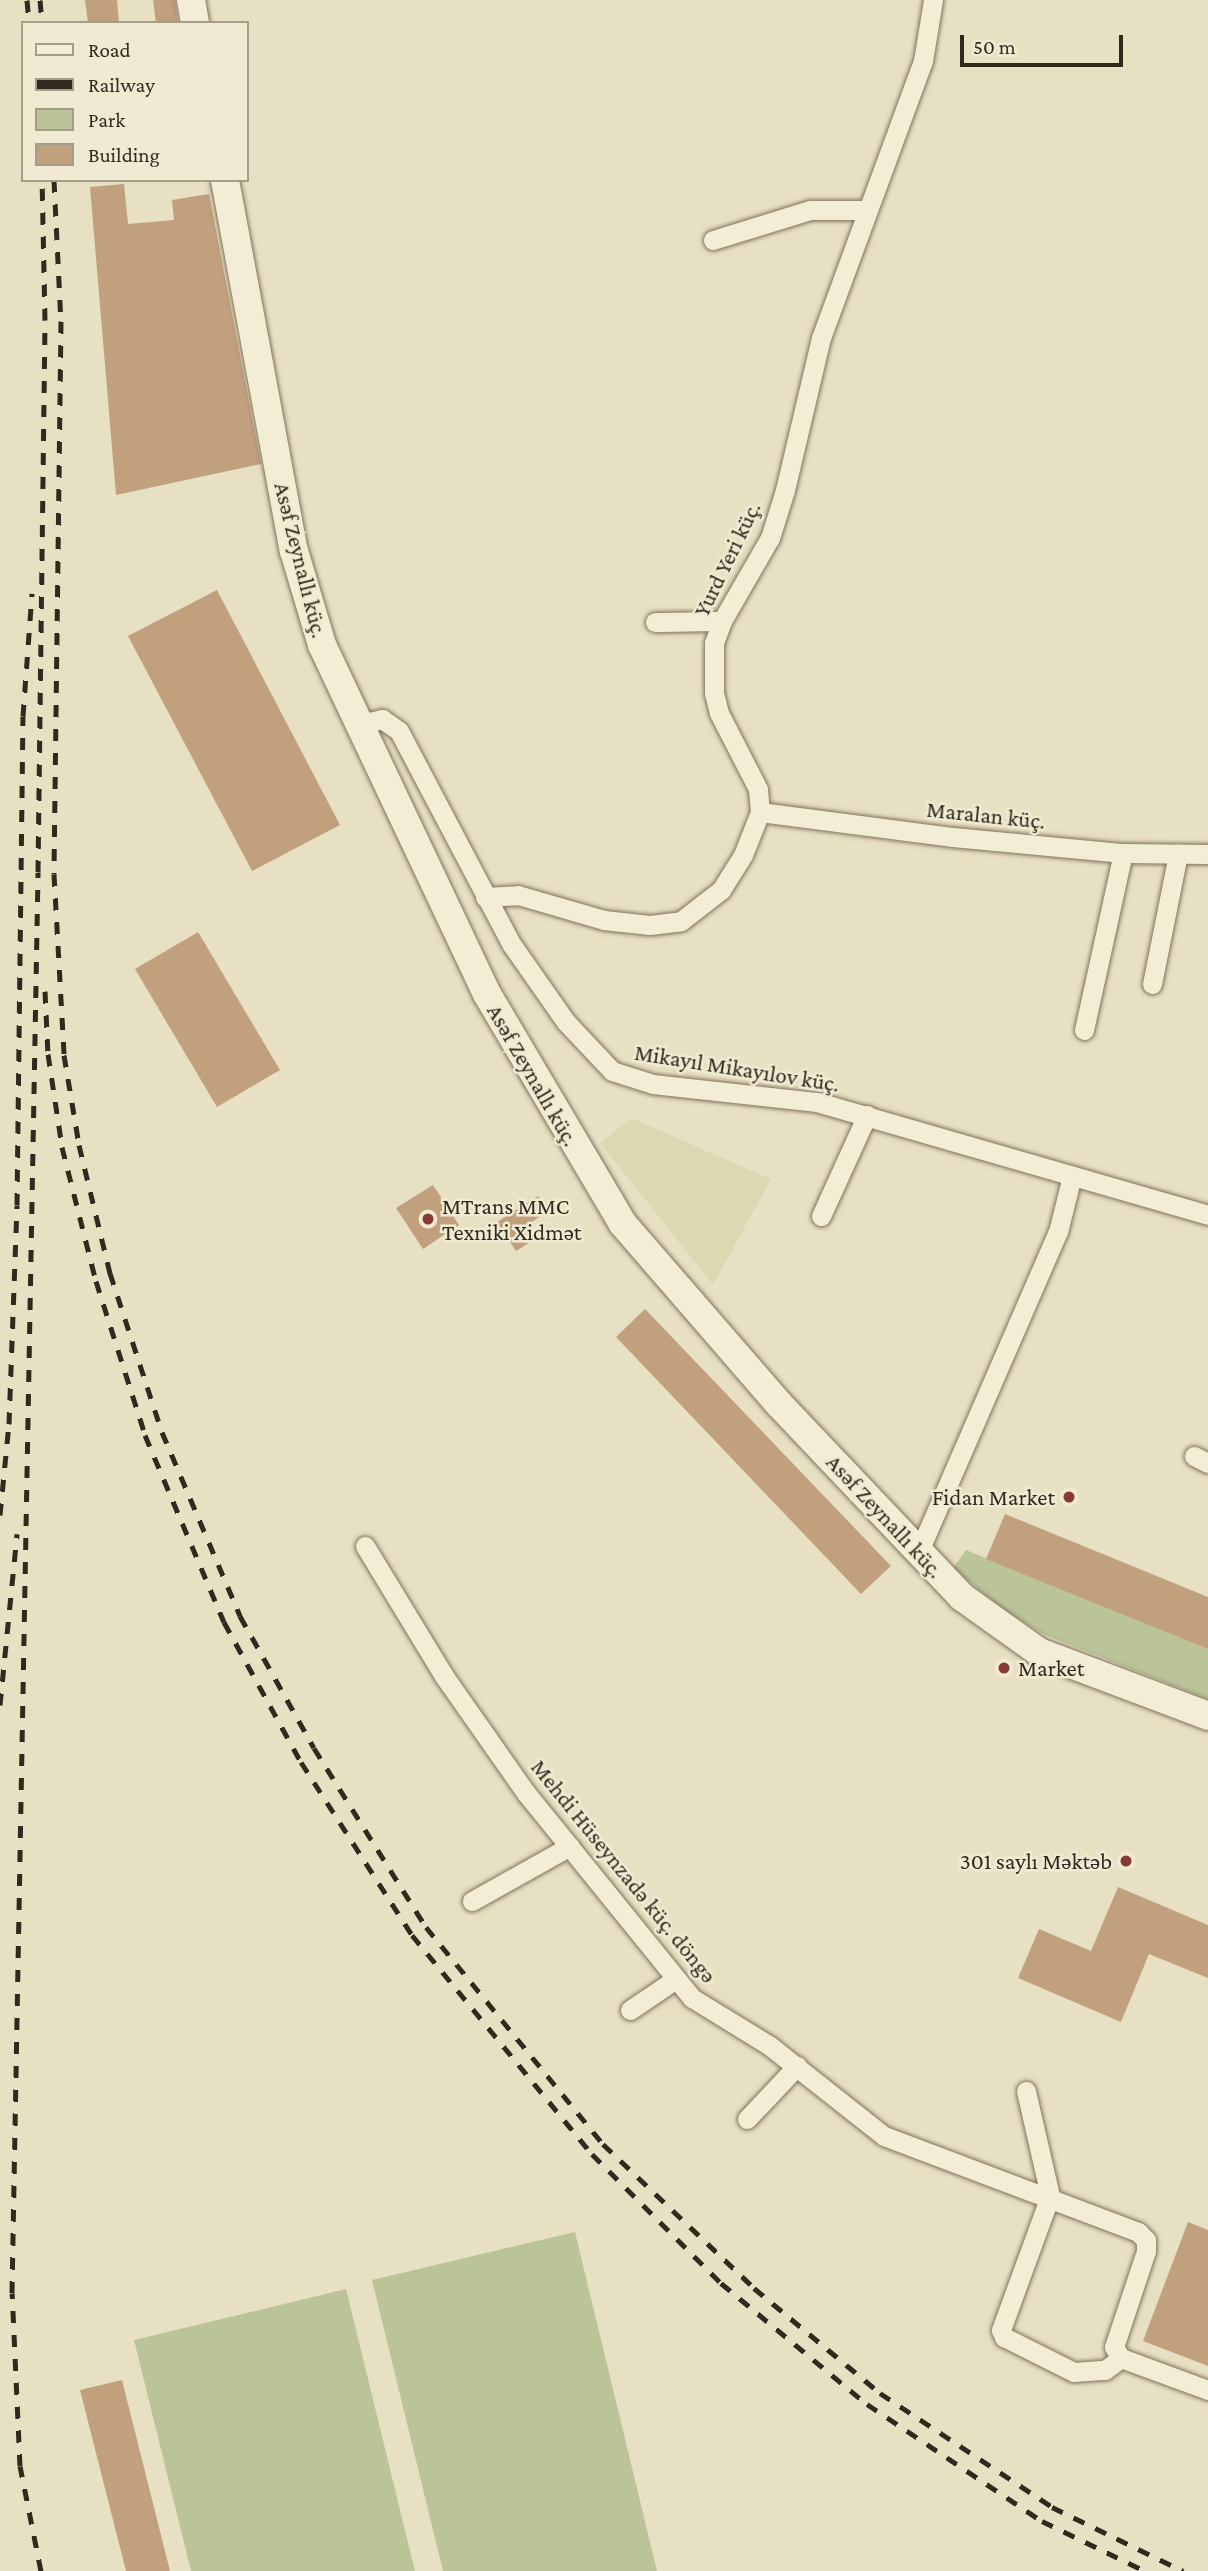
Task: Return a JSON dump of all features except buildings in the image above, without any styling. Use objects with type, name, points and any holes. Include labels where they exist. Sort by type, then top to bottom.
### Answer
[{"type":"main road","points":[[191,0],[195,21]]},
{"type":"main road","name":"Asəf Zeynallı küç.","points":[[225,182],[294,551],[322,645],[356,725],[487,994],[623,1223],[778,1403],[919,1552],[980,1612],[1040,1652],[1208,1716]]},
{"type":"street","name":"Yurd Yeri küç.","points":[[760,812],[752,773],[726,729],[714,693],[714,643],[722,621],[770,538],[821,338],[923,61],[933,0]]},
{"type":"street","points":[[713,240],[810,210],[867,210]]},
{"type":"street","points":[[655,622],[722,621]]},
{"type":"street","name":"Mikayıl Mikayılov küç.","points":[[356,725],[382,719],[399,731],[485,897],[566,1022],[612,1071],[653,1084],[756,1094],[867,1115],[1208,1215]]},
{"type":"street","points":[[485,897],[518,895],[604,920],[650,925],[681,921],[720,890],[743,855],[760,812]]},
{"type":"street","name":"Maralan küç.","points":[[760,812],[1124,853],[1208,854]]},
{"type":"street","points":[[1084,1030],[1124,853]]},
{"type":"street","points":[[1152,984],[1178,854]]},
{"type":"street","points":[[821,1216],[867,1115]]},
{"type":"street","points":[[919,1552],[1058,1231],[1072,1176]]},
{"type":"street","name":"Mehdi Hüseynzadə küç. döngə","points":[[365,1546],[444,1676],[570,1846],[676,1979],[707,2010],[749,2032],[797,2066],[884,2136],[1125,2224],[1146,2240],[1115,2334],[1114,2347],[1121,2358]]},
{"type":"street","points":[[472,1900],[570,1846]]},
{"type":"street","points":[[630,2010],[676,1979]]},
{"type":"street","points":[[747,2119],[797,2066]]},
{"type":"street","points":[[1026,2091],[1051,2196],[1001,2330],[1004,2337],[1074,2372],[1105,2370],[1121,2358],[1208,2390]]},
{"type":"shaded area","points":[[631,1118],[771,1179],[713,1285],[600,1143]]},
{"type":"green space","points":[[966,1550],[1208,1649],[1208,1699],[1045,1635],[1004,1610],[953,1568]]},
{"type":"green space","points":[[575,2232],[657,2571],[443,2571],[372,2280]]},
{"type":"green space","points":[[346,2289],[415,2571],[191,2571],[134,2340]]},
{"type":"railway","points":[[27,0],[29,21]]},
{"type":"railway","points":[[40,0],[42,21]]},
{"type":"railway","points":[[41,2571],[20,2466],[12,2293],[38,872],[45,320],[42,182]]},
{"type":"railway","points":[[54,182],[61,321],[54,874],[64,1055],[79,1145],[110,1273],[162,1432],[240,1616],[314,1748],[426,1927],[603,2144],[754,2288],[880,2393],[1052,2507],[1183,2571]]},
{"type":"railway","points":[[0,1515],[9,1424],[17,1205],[23,716],[32,593]]},
{"type":"railway","points":[[45,991],[48,1054],[62,1147],[96,1281],[145,1435],[224,1622],[301,1762],[412,1935],[592,2154],[721,2283],[867,2404],[1042,2521],[1145,2571]]},
{"type":"railway","points":[[0,1705],[17,1534]]},
{"type":"place","name":"MTrans MMC Texniki Xidmət","points":[[428,1219]]},
{"type":"place","name":"Fidan Market","points":[[1069,1497]]},
{"type":"place","name":"Market","points":[[1004,1668]]},
{"type":"place","name":"301 saylı Məktəb","points":[[1126,1861]]}]
